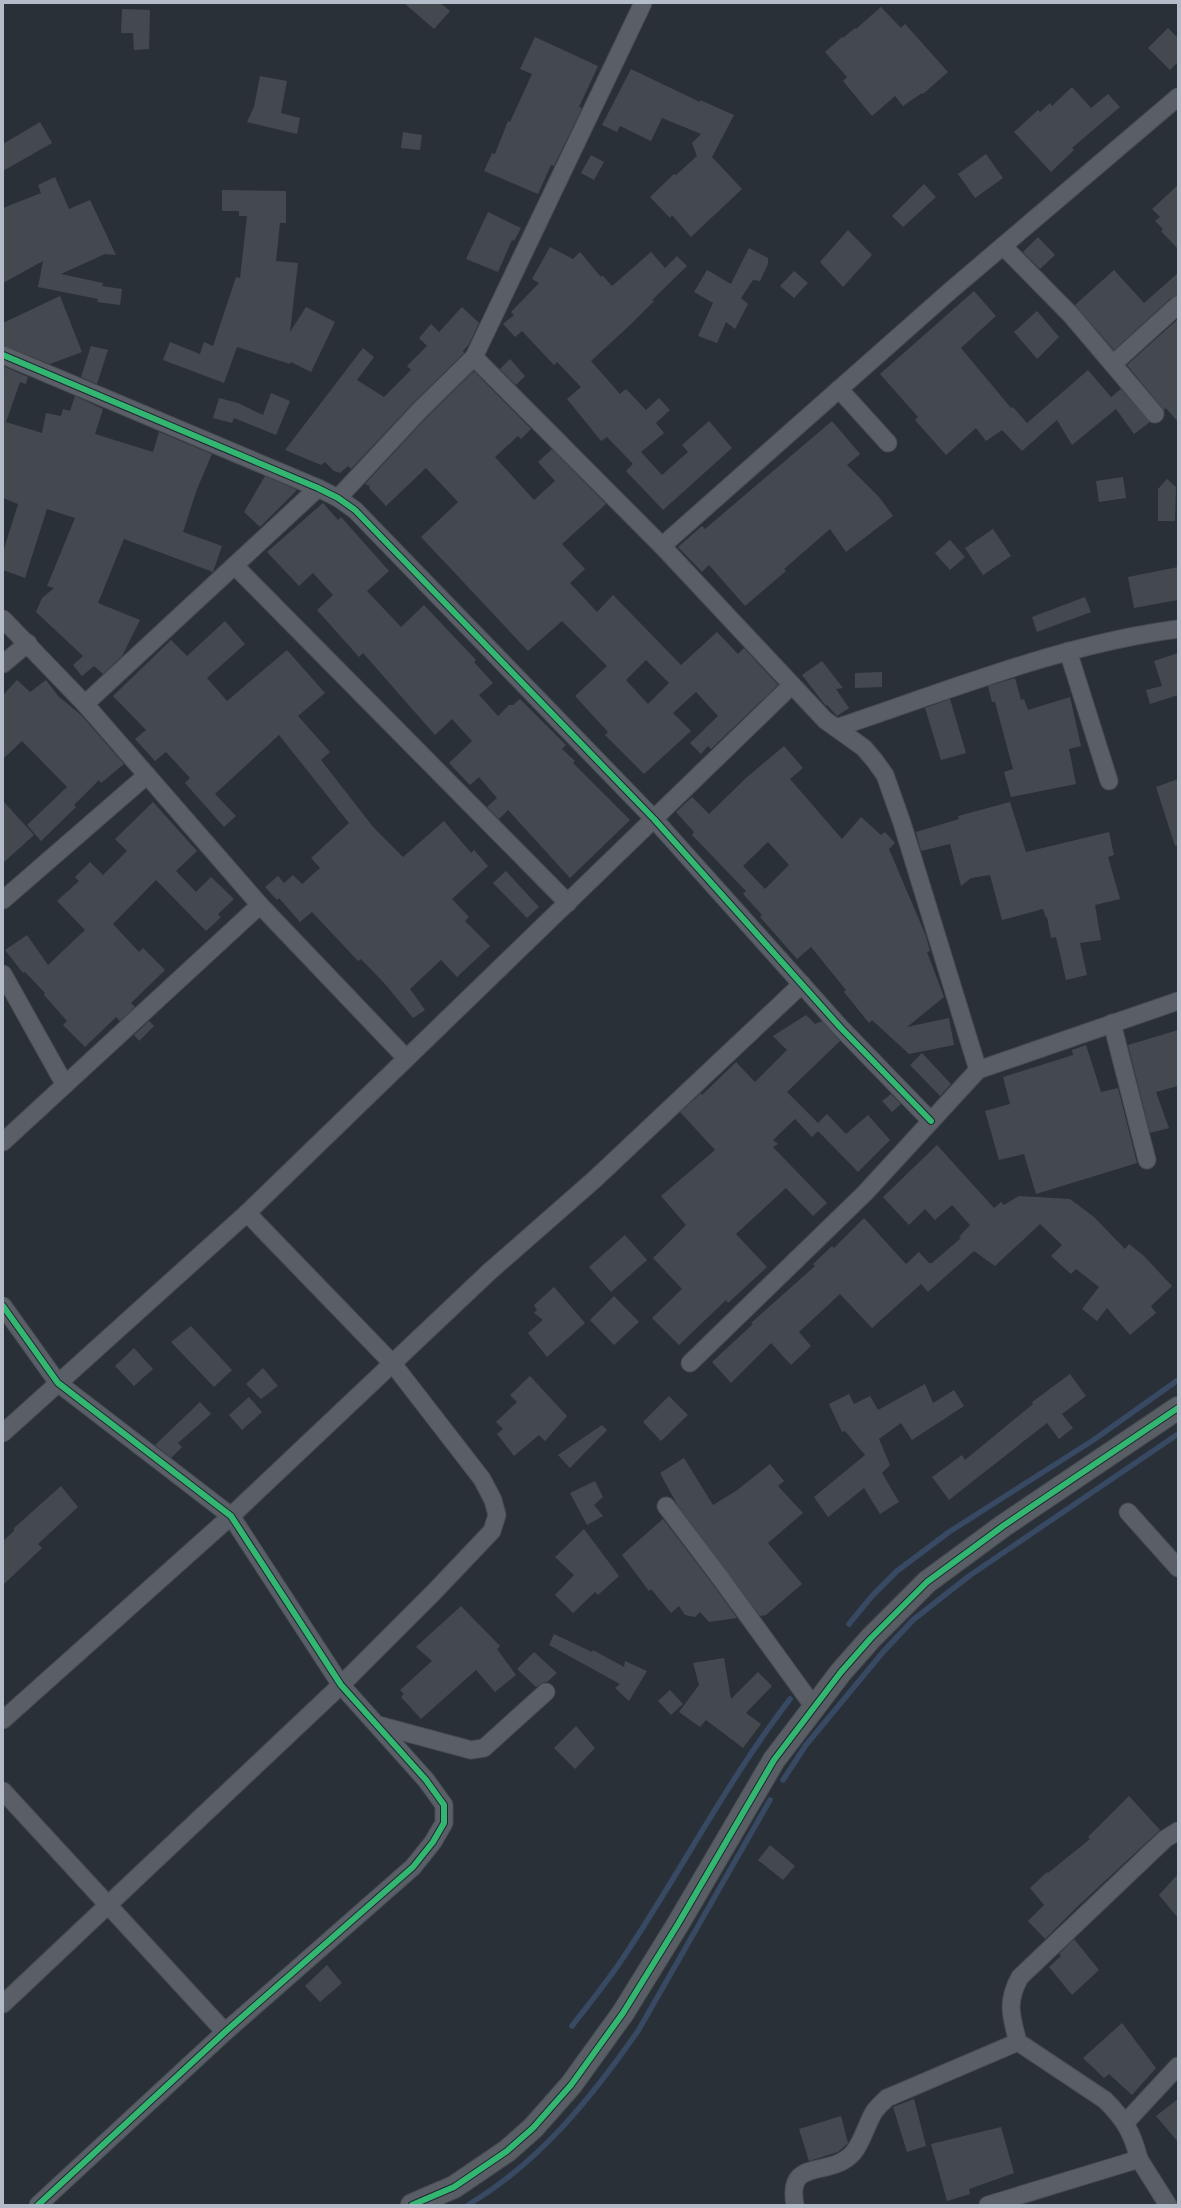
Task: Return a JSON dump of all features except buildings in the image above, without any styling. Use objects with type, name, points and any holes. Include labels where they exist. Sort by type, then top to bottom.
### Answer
[{"type":"street","points":[[338,498],[420,410],[474,357],[643,3]]},
{"type":"street","points":[[662,546],[1003,246],[1178,97]]},
{"type":"street","points":[[1003,246],[1071,315],[1155,414]]},
{"type":"street","points":[[1113,364],[1178,305]]},
{"type":"street","points":[[3,355],[318,488],[338,498],[355,510],[654,819],[802,984],[931,1121]]},
{"type":"street","points":[[474,357],[662,546],[825,720],[864,748],[885,775],[902,822],[978,1070]]},
{"type":"street","points":[[839,389],[888,443]]},
{"type":"street","points":[[85,704],[318,488]]},
{"type":"street","points":[[234,566],[568,903]]},
{"type":"street","points":[[3,618],[85,704],[146,776],[260,905],[406,1058]]},
{"type":"street","points":[[836,728],[1068,651],[1132,635],[1178,629]]},
{"type":"street","points":[[3,664],[28,643]]},
{"type":"street","points":[[1068,651],[1109,781]]},
{"type":"street","points":[[3,1433],[247,1213],[792,685]]},
{"type":"street","points":[[3,900],[146,776]]},
{"type":"street","points":[[3,1142],[260,905]]},
{"type":"street","points":[[3,974],[65,1085]]},
{"type":"street","points":[[3,1720],[231,1516],[489,1272],[595,1179],[802,984]]},
{"type":"street","points":[[690,1363],[865,1193],[978,1070],[1178,1001]]},
{"type":"street","points":[[1112,1023],[1147,1160]]},
{"type":"street","points":[[3,2004],[342,1685],[492,1531],[498,1515],[493,1500],[482,1479],[393,1364],[247,1213]]},
{"type":"street","points":[[3,1306],[58,1383],[231,1516],[342,1685],[426,1780],[444,1804],[444,1823],[433,1842],[413,1867],[225,2032],[38,2205]]},
{"type":"street","points":[[412,2205],[454,2187],[507,2151],[533,2128],[571,2085],[631,2000],[678,1924],[774,1760],[814,1707],[871,1638],[927,1582],[1003,1526],[1178,1408]]},
{"type":"street","points":[[666,1506],[814,1707]]},
{"type":"street","points":[[1128,1512],[1178,1568]]},
{"type":"street","points":[[378,1725],[471,1750],[484,1748],[546,1692]]},
{"type":"street","points":[[3,1791],[225,2032]]},
{"type":"street","points":[[1168,2205],[1139,2159],[1134,2140],[1126,2122],[1105,2100],[1018,2042],[1010,2011],[1013,1990],[1020,1977],[1165,1839],[1178,1831]]},
{"type":"street","points":[[795,2205],[792,2190],[795,2180],[802,2174],[840,2164],[853,2153],[874,2111],[887,2098],[1018,2042]]},
{"type":"street","points":[[1126,2122],[1178,2066]]},
{"type":"street","points":[[988,2205],[1139,2159]]},
{"type":"waterway","points":[[849,1624],[872,1596],[897,1571],[949,1532],[1092,1441],[1178,1380]]},
{"type":"waterway","points":[[783,1780],[806,1745],[883,1652],[913,1620],[969,1576],[1178,1434]]},
{"type":"waterway","points":[[572,2026],[623,1958],[745,1762],[790,1699]]},
{"type":"waterway","points":[[468,2205],[494,2188],[541,2149],[583,2104],[620,2056],[638,2031],[770,1800]]},
{"type":"cycle path","points":[[3,355],[318,488],[338,498],[355,510],[654,819],[840,1027],[931,1121]]},
{"type":"cycle path","points":[[3,1306],[58,1383],[231,1516],[341,1685],[426,1780],[444,1805],[444,1823],[433,1842],[413,1867],[225,2032],[38,2205]]},
{"type":"cycle path","points":[[412,2205],[454,2187],[507,2151],[533,2128],[571,2085],[623,2013],[678,1924],[774,1760],[841,1672],[871,1638],[927,1582],[1003,1526],[1178,1408]]}]
